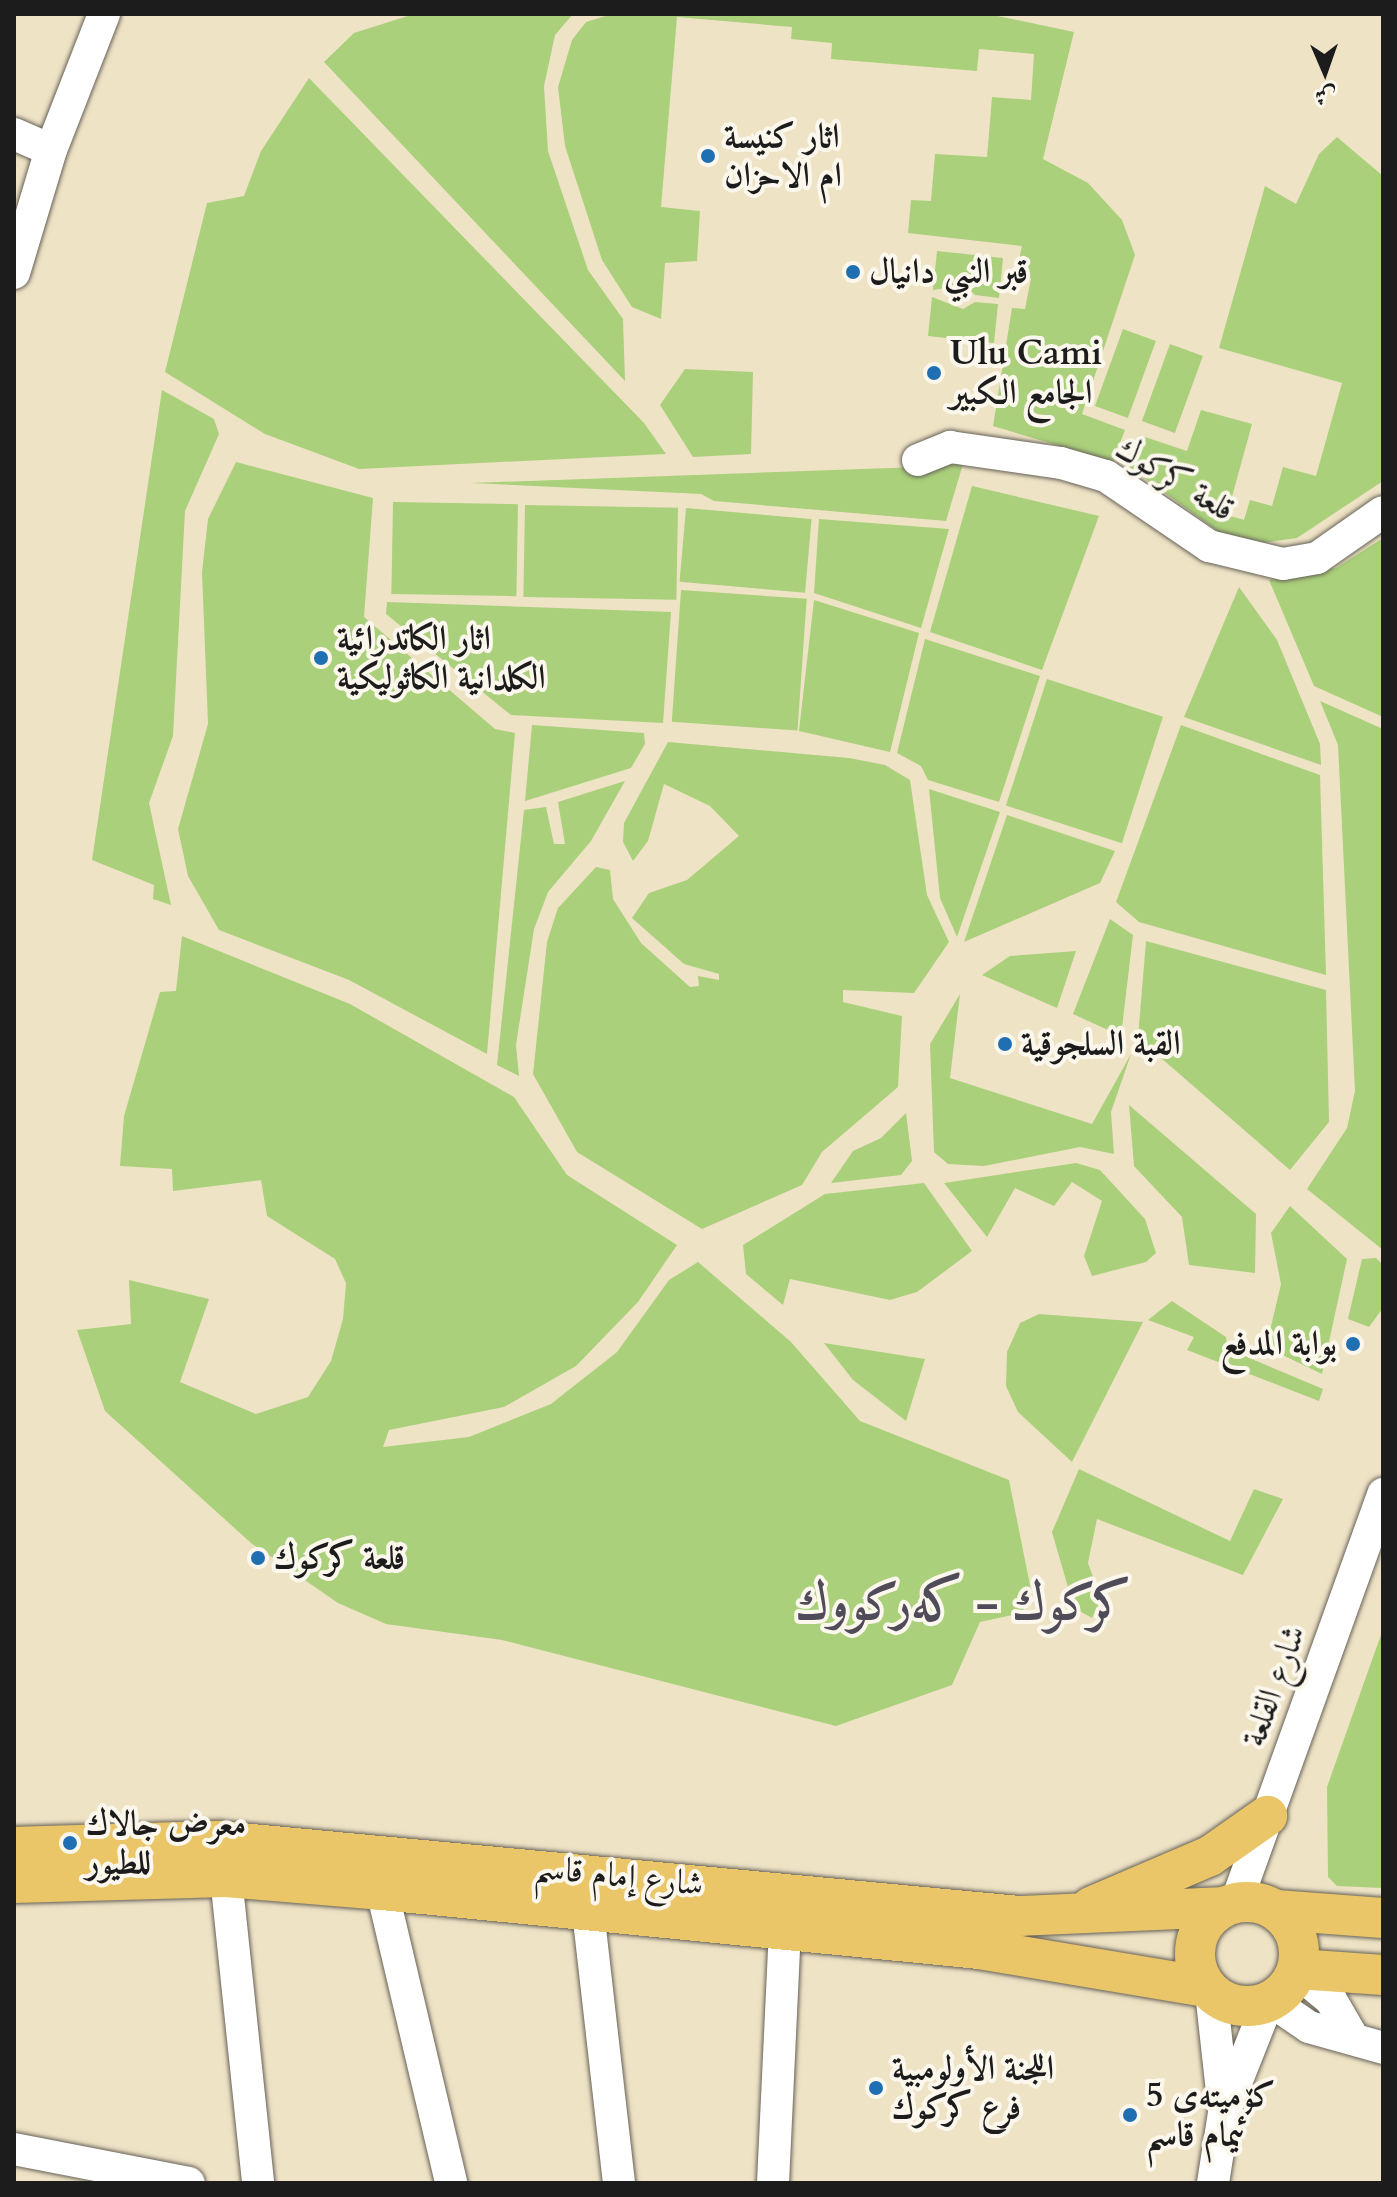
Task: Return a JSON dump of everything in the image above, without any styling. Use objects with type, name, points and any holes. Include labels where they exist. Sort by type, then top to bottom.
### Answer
[{"type":"main road","points":[[1072,1916],[1210,1856],[1267,1816]]},
{"type":"main road","name":"شارع إمام قاسم","points":[[14,1847],[220,1841],[1072,1916],[1230,1905]]},
{"type":"main road","name":"شارع إمام قاسم","points":[[14,1883],[226,1877],[382,1890],[1045,1957],[1208,1990]]},
{"type":"main road","points":[[1276,1910],[1294,1930],[1298,1970],[1270,2002],[1238,2006],[1208,1990],[1196,1943],[1230,1905],[1383,1918]]},
{"type":"main road","points":[[1298,1970],[1383,1975]]},
{"type":"street","points":[[14,273],[51,150],[103,15]]},
{"type":"street","points":[[14,134],[51,150]]},
{"type":"street","name":"قلعة كركوك","points":[[918,460],[950,447],[1061,463],[1106,476],[1209,546],[1283,564],[1317,558],[1383,512]]},
{"type":"street","name":"شارع القلعة","points":[[1230,1905],[1267,1816],[1383,1494]]},
{"type":"street","points":[[226,1877],[258,2183]]},
{"type":"street","points":[[382,1890],[451,2183]]},
{"type":"street","points":[[588,1911],[619,2183]]},
{"type":"street","points":[[773,2183],[785,1929]]},
{"type":"street","points":[[1298,1970],[1331,2000],[1368,2043]]},
{"type":"street","points":[[1208,1990],[1224,2113]]},
{"type":"street","points":[[1213,2183],[1224,2113],[1270,2002],[1309,2027],[1368,2043]]},
{"type":"street","points":[[14,2149],[189,2183]]},
{"type":"green space","points":[[414,14],[573,14],[555,35],[544,86],[548,151],[588,270],[623,319],[625,381],[324,62],[354,33]]},
{"type":"green space","points":[[612,14],[988,14],[1074,32],[1043,159],[1088,183],[1122,220],[1135,255],[1082,414],[1125,430],[1113,462],[993,426],[1012,308],[1025,309],[1031,278],[1016,274],[1022,246],[908,233],[911,200],[931,201],[935,154],[987,157],[992,97],[1031,100],[1034,54],[979,49],[977,71],[831,59],[832,43],[791,39],[792,27],[677,17],[661,207],[700,211],[697,261],[665,263],[661,319],[632,307],[602,260],[565,146],[558,87],[572,40],[586,22]]},
{"type":"green space","points":[[309,78],[644,423],[666,454],[359,469],[265,434],[165,372],[207,203],[244,196],[261,151]]},
{"type":"green space","points":[[1337,137],[1383,176],[1383,481],[1297,538],[1255,544],[1219,532],[1129,467],[1139,435],[1187,451],[1201,410],[1252,424],[1227,515],[1244,520],[1250,500],[1272,506],[1283,467],[1316,476],[1342,383],[1219,348],[1265,186],[1296,204],[1319,154]]},
{"type":"green space","points":[[937,251],[1003,258],[999,298],[975,295],[965,285],[933,290]]},
{"type":"green space","points":[[932,297],[963,309],[975,302],[998,304],[994,343],[928,336]]},
{"type":"green space","points":[[1123,329],[1156,341],[1128,418],[1095,406]]},
{"type":"green space","points":[[1170,344],[1203,356],[1175,433],[1142,421]]},
{"type":"green space","points":[[685,369],[753,372],[751,454],[693,457],[660,405]]},
{"type":"green space","points":[[162,390],[214,419],[219,434],[185,511],[173,736],[149,803],[171,905],[153,899],[154,885],[92,860]]},
{"type":"green space","points":[[949,457],[963,464],[946,521],[714,501],[701,494],[471,483],[919,467]]},
{"type":"green space","points":[[236,462],[373,498],[364,617],[495,729],[515,733],[487,1054],[349,980],[219,930],[188,876],[178,829],[208,724],[202,572],[208,519]]},
{"type":"green space","points":[[972,486],[1099,516],[1042,670],[930,632]]},
{"type":"green space","points":[[393,502],[518,504],[516,596],[391,594]]},
{"type":"green space","points":[[525,505],[678,508],[676,600],[523,597]]},
{"type":"green space","points":[[686,508],[812,519],[805,593],[680,582]]},
{"type":"green space","points":[[819,519],[949,529],[921,628],[814,593]]},
{"type":"green space","points":[[1383,538],[1383,717],[1314,686],[1269,580],[1336,568]]},
{"type":"green space","points":[[1239,587],[1277,640],[1320,744],[1321,765],[1184,717]]},
{"type":"green space","points":[[681,590],[807,599],[797,730],[672,722]]},
{"type":"green space","points":[[814,600],[919,633],[890,752],[799,731]]},
{"type":"green space","points":[[387,602],[671,612],[663,723],[511,715],[386,614]]},
{"type":"green space","points":[[925,639],[1040,676],[999,802],[928,780],[921,766],[897,753]]},
{"type":"green space","points":[[1047,679],[1163,717],[1122,843],[1006,805]]},
{"type":"green space","points":[[1320,701],[1383,729],[1383,1250],[1307,1189],[1347,1128],[1355,1091],[1338,745]]},
{"type":"green space","points":[[532,725],[644,733],[645,744],[631,768],[525,801]]},
{"type":"green space","points":[[1181,725],[1320,775],[1326,975],[1139,922],[1116,902]]},
{"type":"green space","points":[[668,742],[849,758],[885,765],[910,780],[927,895],[949,942],[914,993],[843,990],[843,1002],[902,1016],[898,1087],[822,1152],[802,1185],[702,1229],[577,1152],[533,1074],[547,942],[558,908],[596,867],[610,870],[613,899],[641,943],[690,987],[699,986],[698,976],[719,980],[719,974],[684,964],[632,918],[649,893],[687,880],[739,836],[710,806],[664,784],[648,841],[633,861],[623,842],[624,823]]},
{"type":"green space","points":[[625,781],[591,841],[548,892],[534,929],[516,1045],[519,1076],[497,1065],[524,810],[546,807],[554,844],[565,844],[558,802]]},
{"type":"green space","points":[[929,789],[1000,812],[957,937],[940,898]]},
{"type":"green space","points":[[1007,815],[1115,851],[1100,883],[964,942]]},
{"type":"green space","points":[[1110,919],[1133,935],[1121,1036],[1073,1014]]},
{"type":"green space","points":[[182,936],[350,1004],[514,1097],[567,1175],[677,1245],[638,1302],[576,1366],[504,1407],[389,1430],[383,1447],[469,1437],[551,1404],[617,1352],[669,1280],[698,1262],[791,1342],[860,1421],[1009,1480],[1031,1590],[1022,1613],[980,1622],[952,1685],[836,1726],[502,1640],[386,1624],[338,1603],[251,1543],[105,1411],[77,1330],[131,1324],[129,1280],[209,1299],[180,1382],[256,1414],[308,1397],[331,1361],[343,1319],[346,1283],[335,1259],[267,1216],[261,1180],[173,1191],[172,1169],[120,1166],[124,1116],[160,992],[176,991]]},
{"type":"green space","points":[[1146,941],[1326,990],[1329,1122],[1290,1170],[1138,1038]]},
{"type":"green space","points":[[1076,951],[1057,1008],[982,975],[1010,956]]},
{"type":"green space","points":[[960,994],[950,1078],[1092,1124],[1131,1054],[1111,1112],[1114,1154],[1080,1147],[984,1166],[948,1164],[934,1152],[930,1044]]},
{"type":"green space","points":[[1129,1105],[1256,1214],[1255,1273],[1189,1265],[1182,1217],[1134,1166]]},
{"type":"green space","points":[[906,1113],[912,1161],[901,1175],[831,1183],[853,1151],[881,1138]]},
{"type":"green space","points":[[1076,1163],[1100,1170],[1145,1219],[1156,1253],[1146,1262],[1092,1276],[1084,1256],[1102,1201],[1072,1182],[1054,1206],[1015,1188],[987,1237],[944,1183]]},
{"type":"green space","points":[[924,1183],[972,1251],[917,1292],[890,1300],[790,1279],[783,1305],[746,1274],[743,1245],[825,1194]]},
{"type":"green space","points":[[1290,1206],[1347,1259],[1322,1374],[1266,1347],[1281,1284],[1271,1233]]},
{"type":"green space","points":[[1376,1258],[1383,1265],[1383,1308],[1369,1327],[1348,1319],[1362,1259]]},
{"type":"green space","points":[[1172,1301],[1226,1337],[1228,1349],[1323,1389],[1319,1401],[1187,1350],[1194,1337],[1148,1320]]},
{"type":"green space","points":[[1039,1314],[1143,1322],[1072,1462],[1018,1412],[1006,1386],[1007,1352],[1020,1323]]},
{"type":"green space","points":[[824,1343],[925,1359],[906,1421],[853,1380]]},
{"type":"green space","points":[[1079,1469],[1230,1541],[1254,1489],[1283,1499],[1243,1575],[1097,1519],[1088,1563],[1101,1599],[1092,1618],[1074,1608],[1052,1532]]},
{"type":"green space","points":[[1383,1629],[1383,1888],[1337,1886],[1328,1877],[1327,1787]]},
{"type":"place","name":"اثار كنيسة ام الاحزان","points":[[708,156]]},
{"type":"place","name":"قبر النبي دانيال","points":[[853,272]]},
{"type":"place","name":"Ulu Cami الجامع الكبير","points":[[934,373]]},
{"type":"place","name":"اثار الكاتدرائية الكلدانية الكاثوليكية","points":[[321,658]]},
{"type":"place","name":"القبة السلجوقية","points":[[1005,1044]]},
{"type":"place","name":"بوابة المدفع","points":[[1353,1344]]},
{"type":"place","name":"قلعة كركوك","points":[[258,1558]]},
{"type":"place","name":"معرض جالاك للطيور","points":[[70,1843]]},
{"type":"place","name":"اللجنة الأولومبية فرع كركوك","points":[[876,2088]]},
{"type":"place","name":"کۆمیتەی 5 ئیمام قاسم","points":[[1130,2115]]},
{"type":"district","name":"كركوك - کەرکووك","points":[[963,1604]]}]
